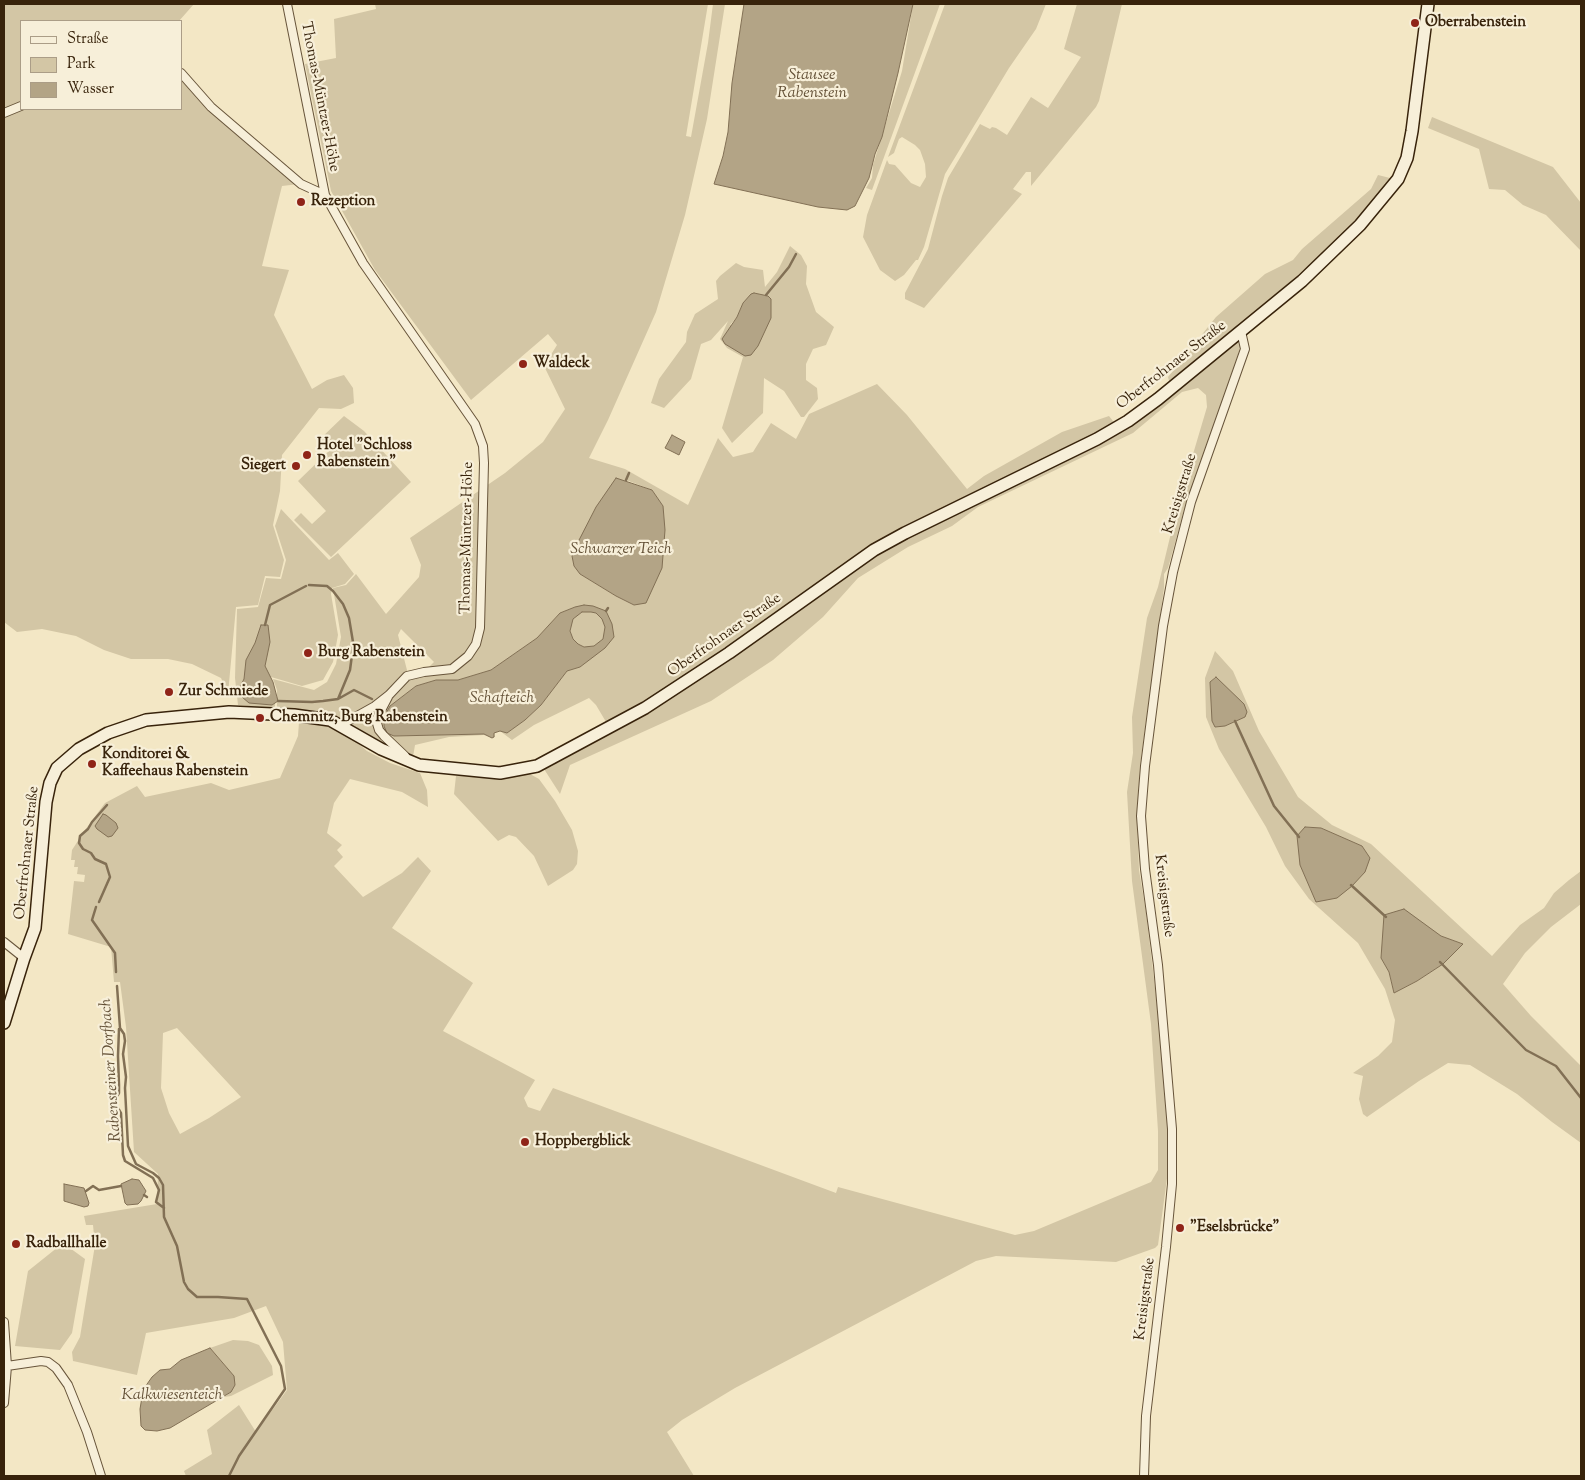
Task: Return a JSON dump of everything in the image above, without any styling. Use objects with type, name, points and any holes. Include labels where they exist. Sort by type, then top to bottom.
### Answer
[{"type":"main road","name":"Oberfrohnaer Straße","points":[[4,1023],[35,928],[46,802],[50,783],[57,768],[79,749],[108,733],[146,720],[229,712],[300,715],[330,720],[380,749],[419,765],[500,773],[536,766],[591,738],[675,690],[874,550],[905,532],[1128,421],[1158,399],[1302,281],[1360,225],[1398,179],[1407,158],[1428,4]]},
{"type":"street","name":"Thomas-Müntzer-Höhe","points":[[287,4],[325,195],[333,206],[363,263],[475,424],[483,446],[480,628],[476,644],[468,656],[452,669],[407,676],[389,695],[375,706],[341,725]]},
{"type":"street","name":"Thomas-Müntzer-Höhe","points":[[182,74],[211,107],[302,184],[325,195]]},
{"type":"street","points":[[4,113],[20,106]]},
{"type":"street","name":"Kreisigstraße","points":[[1144,1476],[1146,1416],[1172,1184],[1172,1138],[1163,1012],[1145,869],[1141,816],[1145,766],[1162,626],[1173,572],[1190,502],[1245,349],[1240,331]]},
{"type":"street","points":[[389,695],[376,720],[379,730],[410,761]]},
{"type":"street","points":[[4,942],[24,958]]},
{"type":"street","points":[[4,1322],[8,1366],[4,1403]]},
{"type":"street","points":[[8,1366],[41,1360],[48,1362],[56,1368],[68,1385],[87,1432],[101,1476]]},
{"type":"green space","points":[[4,4],[194,4],[180,20],[20,20],[20,110],[182,110],[182,79],[197,97],[234,133],[275,162],[299,184],[282,186],[262,266],[289,270],[274,315],[312,389],[327,380],[344,375],[353,388],[354,403],[341,409],[319,408],[282,455],[280,491],[273,525],[284,560],[280,577],[265,576],[258,605],[236,607],[228,694],[221,678],[192,664],[168,659],[131,659],[104,650],[76,636],[42,629],[17,632],[4,622]]},
{"type":"green space","points":[[375,4],[708,4],[686,136],[691,137],[713,4],[725,4],[707,119],[685,215],[656,312],[589,458],[625,469],[688,505],[718,438],[733,457],[753,452],[771,423],[796,439],[809,414],[877,384],[907,415],[967,489],[984,476],[1062,432],[1109,416],[1120,430],[1172,392],[1168,377],[1216,317],[1265,274],[1293,260],[1302,249],[1371,189],[1378,175],[1394,179],[1355,223],[1290,282],[1237,325],[1240,347],[1238,355],[1185,507],[1168,568],[1164,574],[1164,588],[1140,766],[1137,816],[1139,870],[1159,1021],[1168,1128],[1168,1171],[1158,1245],[1155,1248],[1116,1262],[996,1256],[976,1261],[735,1388],[682,1420],[667,1432],[694,1476],[186,1476],[184,1471],[212,1454],[207,1430],[239,1405],[256,1432],[287,1390],[283,1342],[266,1306],[234,1318],[146,1333],[137,1375],[73,1361],[72,1352],[80,1337],[95,1245],[93,1225],[86,1225],[84,1216],[157,1204],[158,1174],[134,1152],[126,1027],[120,982],[114,982],[111,947],[68,934],[74,881],[84,882],[85,875],[77,874],[78,867],[74,867],[75,860],[71,860],[72,850],[105,803],[137,786],[145,797],[211,783],[229,790],[280,778],[298,736],[299,722],[332,726],[347,734],[367,751],[390,763],[420,773],[427,790],[428,807],[402,792],[350,779],[334,803],[327,833],[342,845],[337,850],[343,857],[334,866],[363,897],[402,873],[418,857],[431,871],[392,928],[473,983],[443,1031],[535,1080],[524,1098],[528,1107],[540,1111],[553,1088],[836,1193],[838,1187],[1015,1235],[1034,1231],[1151,1182],[1158,1170],[1158,1131],[1151,1024],[1132,881],[1127,792],[1133,753],[1132,717],[1147,618],[1158,587],[1177,508],[1207,407],[1206,395],[1198,388],[1182,392],[1133,433],[978,507],[952,526],[908,547],[858,578],[823,617],[773,660],[711,701],[570,765],[560,794],[544,769],[612,732],[596,705],[589,698],[534,725],[512,740],[500,731],[507,733],[525,720],[541,705],[567,671],[580,667],[614,637],[606,611],[575,607],[560,613],[537,638],[491,670],[458,680],[436,680],[416,686],[390,706],[394,736],[484,734],[492,738],[484,735],[449,737],[415,745],[413,757],[384,745],[337,718],[310,711],[277,709],[277,690],[273,679],[314,690],[327,682],[336,664],[341,637],[333,588],[346,585],[356,574],[386,614],[419,577],[421,565],[410,538],[505,473],[543,442],[565,409],[544,366],[557,345],[548,334],[471,400],[375,270],[331,191],[305,64],[336,58],[334,19],[376,9]],"holes":[[[626,480],[652,490],[663,506],[634,605],[580,574]],[[401,629],[434,662],[426,670],[408,674],[398,635]],[[177,1028],[241,1097],[180,1134],[169,1113],[161,1088],[163,1033]]]},
{"type":"green space","points":[[913,4],[940,4],[872,190],[866,188],[872,178],[873,165],[902,71]]},
{"type":"green space","points":[[945,4],[1046,4],[1036,29],[1009,68],[945,174],[924,247],[918,260],[904,275],[895,281],[880,270],[863,237],[867,215],[887,160],[889,164],[895,165],[911,183],[920,187],[926,177],[925,164],[920,150],[902,137],[899,139],[894,153],[888,157]]},
{"type":"green space","points":[[1077,4],[1122,4],[1096,107],[1031,186],[1031,172],[1026,172],[1013,189],[1022,194],[924,308],[905,299],[905,293],[928,249],[948,178],[980,124],[990,129],[992,127],[996,128],[1007,135],[1031,97],[1048,108],[1081,57],[1064,49]]},
{"type":"green space","points":[[1432,117],[1553,167],[1581,203],[1581,251],[1546,215],[1523,205],[1505,190],[1489,189],[1479,149],[1428,128]]},
{"type":"green space","points":[[790,246],[801,255],[807,266],[806,284],[816,312],[834,327],[826,345],[813,349],[806,364],[806,380],[817,388],[818,399],[804,417],[801,417],[784,391],[764,378],[763,413],[732,443],[722,428],[743,357],[727,348],[720,339],[728,321],[711,340],[701,344],[691,379],[664,408],[651,403],[659,379],[686,342],[687,332],[695,314],[718,299],[716,281],[720,276],[736,263],[744,267],[763,270],[765,287],[777,272]],"holes":[[[754,293],[762,295],[771,310],[771,318],[730,325],[737,317],[743,303]]]},
{"type":"green space","points":[[344,416],[364,431],[411,482],[331,557],[294,520],[301,513],[312,524],[326,511],[298,481],[330,450],[320,439]]},
{"type":"green space","points":[[281,509],[329,560],[338,553],[354,574],[345,584],[332,588],[331,594],[338,635],[333,662],[323,680],[302,686],[271,677],[275,689],[275,709],[238,705],[235,678],[237,609],[258,607],[266,578],[281,579],[286,560],[275,526]]},
{"type":"green space","points":[[588,611],[600,617],[606,629],[600,641],[588,647],[576,641],[570,629],[576,617]]},
{"type":"green space","points":[[1215,651],[1233,671],[1259,731],[1298,797],[1332,825],[1371,844],[1492,956],[1520,925],[1544,908],[1554,893],[1581,871],[1581,904],[1551,927],[1525,953],[1503,984],[1531,1016],[1581,1066],[1581,1143],[1517,1094],[1470,1065],[1448,1063],[1367,1117],[1363,1114],[1359,1099],[1363,1076],[1353,1073],[1378,1056],[1392,1042],[1395,1020],[1385,989],[1358,943],[1309,899],[1285,866],[1266,827],[1219,749],[1206,717],[1205,678]],"holes":[[[1215,677],[1245,717],[1225,726],[1215,727],[1210,682]],[[1305,827],[1321,828],[1362,846],[1370,858]],[[1441,936],[1463,944],[1443,964],[1394,993],[1389,972],[1381,958],[1383,938]]]},
{"type":"green space","points":[[530,774],[539,779],[555,801],[572,830],[578,851],[577,864],[573,870],[548,886],[534,856],[516,837],[509,835],[498,841],[454,794],[456,776],[500,777]]},
{"type":"green space","points":[[63,1243],[85,1259],[72,1333],[60,1350],[15,1346],[28,1271]]},
{"type":"green space","points":[[233,1340],[248,1341],[259,1345],[272,1366],[273,1375],[231,1396],[224,1397],[231,1392],[234,1376],[210,1348]]},
{"type":"water","name":"Stausee Rabenstein","points":[[744,4],[913,4],[882,137],[875,154],[869,178],[855,206],[847,210],[818,207],[714,184],[728,132],[732,83]]},
{"type":"water","points":[[754,293],[768,296],[771,299],[771,318],[758,346],[751,355],[745,356],[725,344],[722,339],[737,317],[743,303]]},
{"type":"water","points":[[672,435],[685,442],[679,455],[665,448]]},
{"type":"water","name":"Schwarzer Teich","points":[[616,478],[652,490],[663,506],[665,530],[662,568],[646,603],[634,605],[616,596],[580,574],[574,566],[572,556],[576,546],[596,507]]},
{"type":"water","name":"Schafteich","points":[[593,606],[606,611],[612,624],[614,637],[605,648],[580,667],[567,671],[541,705],[507,733],[500,731],[494,733],[492,738],[484,734],[394,736],[387,733],[384,726],[384,717],[390,706],[416,686],[436,680],[458,680],[491,670],[537,638],[560,613],[575,607]],"holes":[[[582,612],[596,613],[602,619],[605,627],[603,639],[594,646],[584,647],[573,639],[570,631],[573,619]]]},
{"type":"water","points":[[261,625],[268,625],[270,642],[265,666],[273,682],[278,701],[272,705],[249,703],[242,697],[239,689],[244,679],[246,660],[255,643]]},
{"type":"water","points":[[1216,677],[1244,704],[1247,712],[1245,717],[1225,726],[1215,727],[1212,721],[1210,682]]},
{"type":"water","points":[[103,814],[116,823],[118,828],[112,836],[108,837],[95,826]]},
{"type":"water","points":[[1305,827],[1321,828],[1362,846],[1370,858],[1365,872],[1337,898],[1316,902],[1300,865],[1297,836]]},
{"type":"water","points":[[1404,909],[1441,936],[1463,944],[1443,964],[1394,993],[1389,972],[1381,958],[1384,915]]},
{"type":"water","points":[[132,1179],[139,1180],[146,1191],[138,1204],[127,1205],[121,1184]]},
{"type":"water","points":[[64,1184],[84,1188],[89,1203],[88,1206],[84,1207],[64,1201]]},
{"type":"water","name":"Kalkwiesenteich","points":[[210,1348],[234,1376],[235,1385],[231,1392],[170,1428],[157,1431],[145,1430],[141,1426],[140,1409],[145,1387],[152,1377],[160,1370],[170,1369],[181,1360]]},
{"type":"waterway","points":[[766,295],[789,267],[796,254]]},
{"type":"waterway","points":[[626,480],[629,473]]},
{"type":"waterway","points":[[309,585],[327,586],[343,604],[349,618],[353,642],[350,670],[338,699]]},
{"type":"waterway","points":[[265,625],[270,605],[306,586]]},
{"type":"waterway","name":"Rabensteiner Dorfbach","points":[[278,701],[312,702],[338,699],[354,690],[372,699]]},
{"type":"waterway","points":[[1235,721],[1274,806],[1299,837]]},
{"type":"waterway","name":"Rabensteiner Dorfbach","points":[[99,902],[110,877],[106,864],[95,859],[79,843],[80,836],[107,805]]},
{"type":"waterway","points":[[1351,885],[1386,917]]},
{"type":"waterway","name":"Rabensteiner Dorfbach","points":[[96,907],[92,920],[115,953],[116,972]]},
{"type":"waterway","points":[[1440,962],[1526,1050],[1556,1066],[1581,1098]]},
{"type":"waterway","name":"Rabensteiner Dorfbach","points":[[117,986],[120,1028],[124,1034],[125,1041],[123,1054],[126,1077],[128,1146],[136,1164],[153,1173],[163,1185],[164,1217],[177,1246],[184,1282],[188,1289],[197,1297],[247,1299],[281,1366],[285,1389],[239,1456],[229,1476]]},
{"type":"waterway","points":[[119,1029],[119,1093],[116,1098],[117,1106],[121,1113],[123,1155],[125,1161],[153,1178],[159,1190],[156,1202],[164,1208]]},
{"type":"waterway","points":[[86,1191],[93,1186],[99,1190],[121,1186]]},
{"type":"place","name":"Oberrabenstein","points":[[1415,23]]},
{"type":"place","name":"Rezeption","points":[[301,202]]},
{"type":"place","name":"Waldeck","points":[[523,364]]},
{"type":"place","name":"Hotel \"Schloss Rabenstein\"","points":[[307,455]]},
{"type":"place","name":"Siegert","points":[[296,466]]},
{"type":"place","name":"Burg Rabenstein","points":[[308,653]]},
{"type":"place","name":"Zur Schmiede","points":[[169,692]]},
{"type":"place","name":"Chemnitz, Burg Rabenstein","points":[[260,718]]},
{"type":"place","name":"Konditorei & Kaffeehaus Rabenstein","points":[[92,764]]},
{"type":"place","name":"Hoppbergblick","points":[[525,1142]]},
{"type":"place","name":"\"Eselsbrücke\"","points":[[1180,1228]]},
{"type":"place","name":"Radballhalle","points":[[16,1244]]}]
